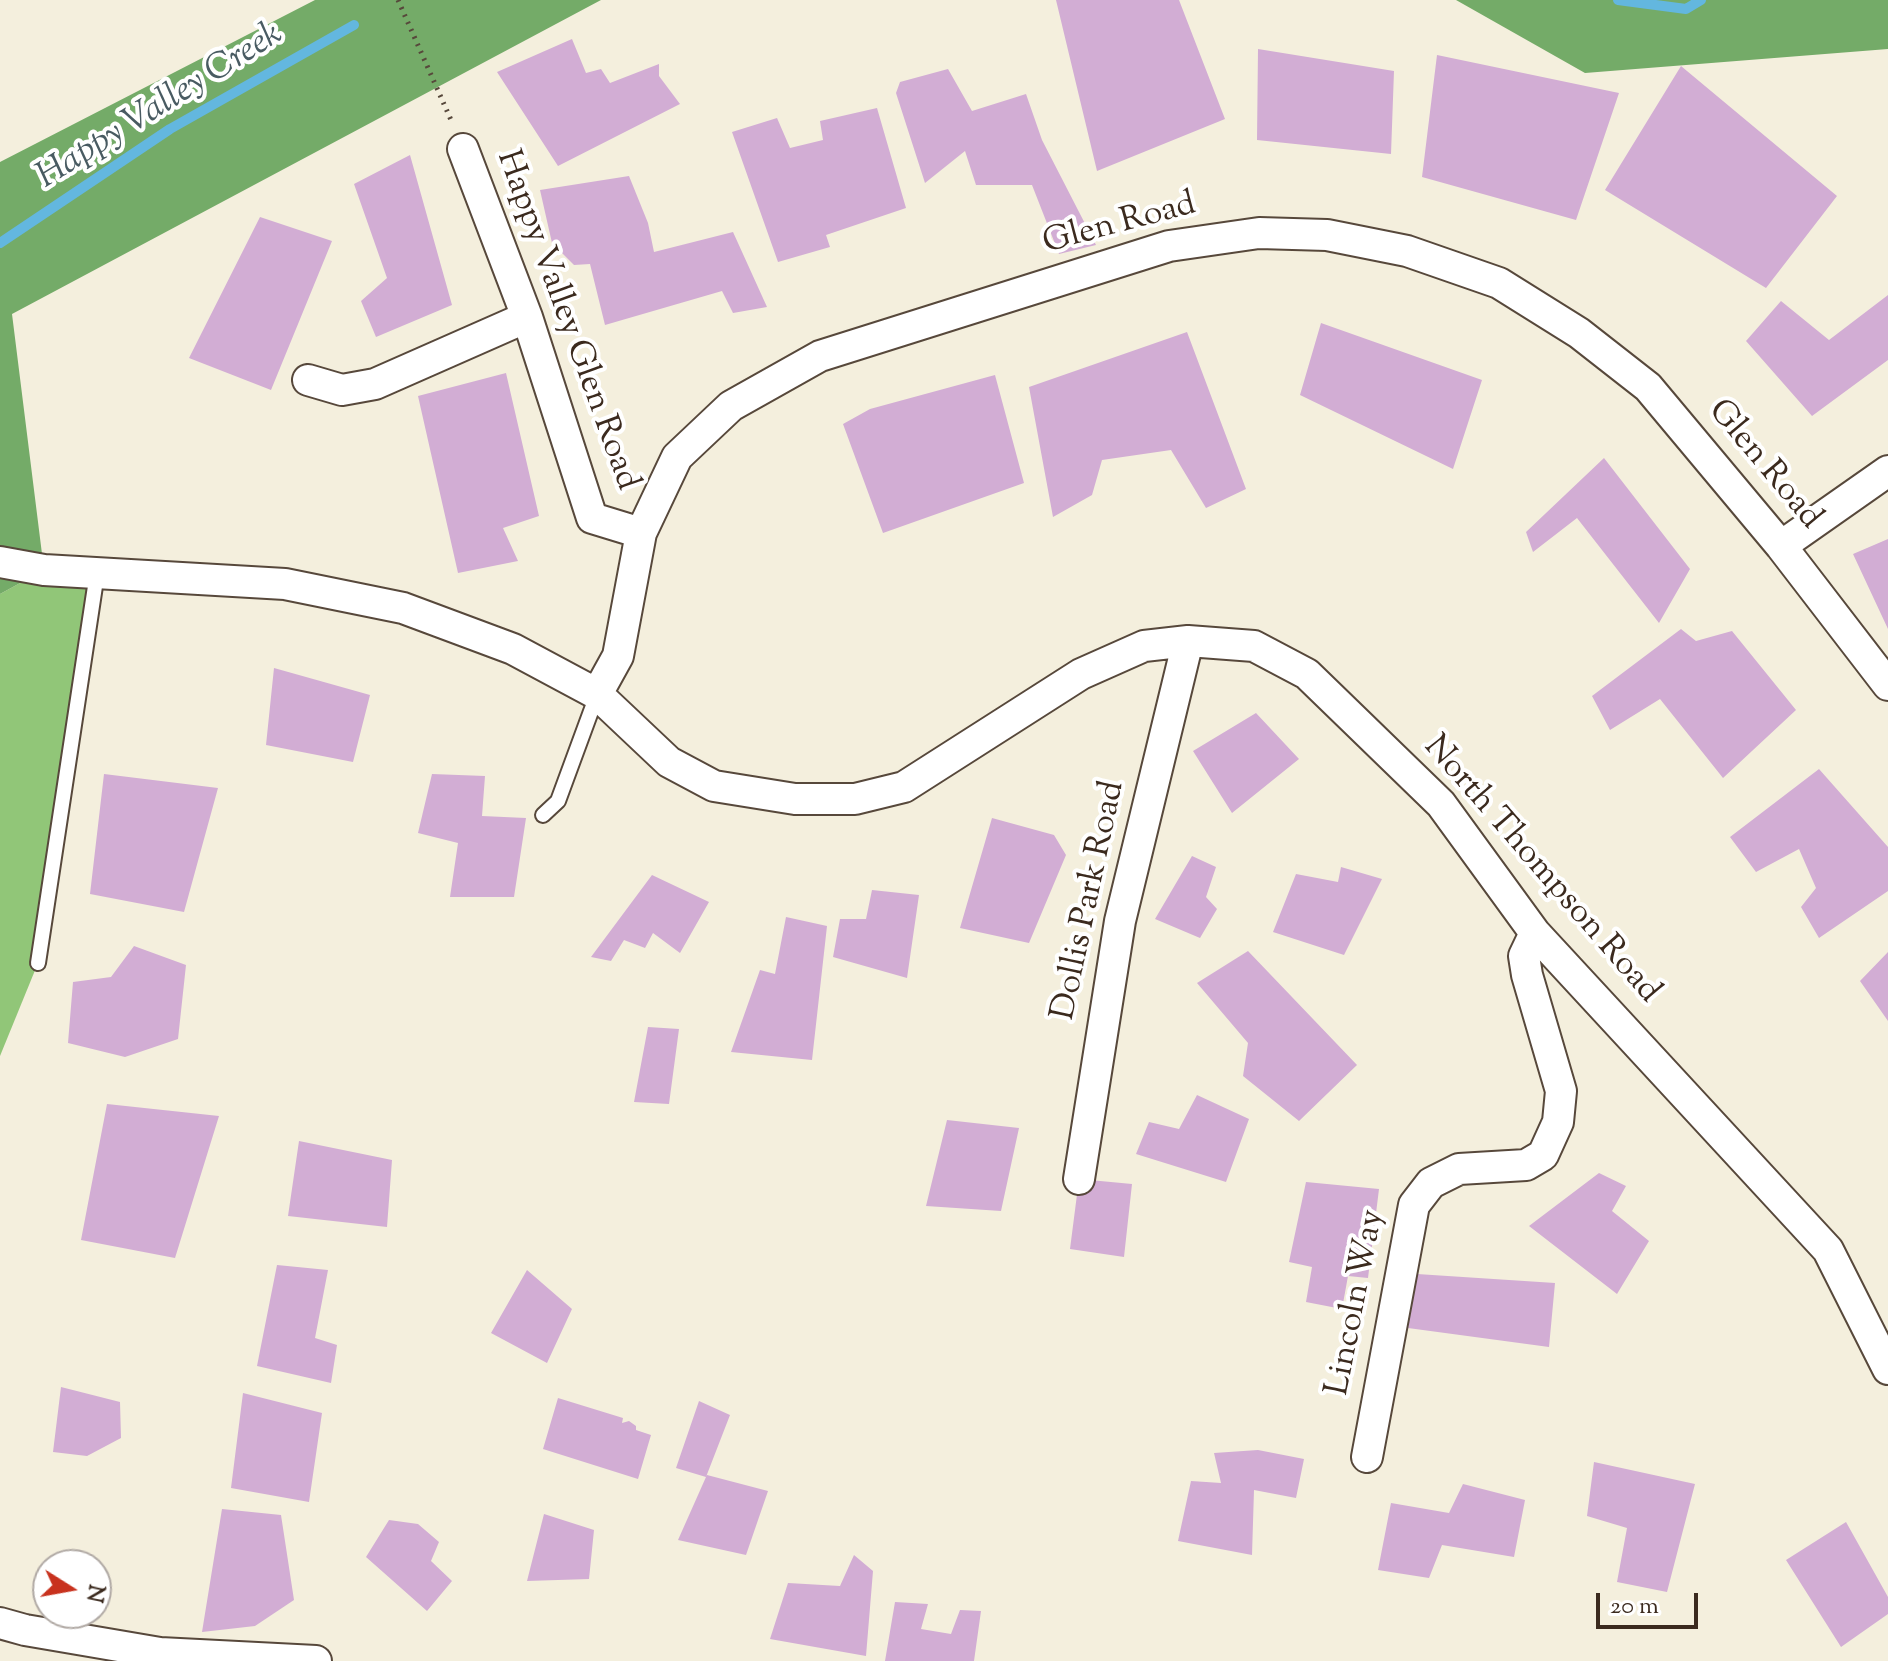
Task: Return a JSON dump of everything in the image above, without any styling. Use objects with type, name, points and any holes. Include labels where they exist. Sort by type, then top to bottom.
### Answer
[{"type":"street","name":"Happy Valley Glen Road","points":[[463,149],[527,317],[592,518],[641,533]]},
{"type":"street","name":"Glen Road","points":[[597,694],[618,656],[641,533],[677,457],[731,406],[820,356],[1169,246],[1259,233],[1327,235],[1407,251],[1499,283],[1579,333],[1648,387],[1781,546],[1888,685]]},
{"type":"street","points":[[308,380],[342,390],[375,384],[527,317]]},
{"type":"street","points":[[1781,546],[1888,471]]},
{"type":"street","name":"North Thompson Road","points":[[0,562],[44,570],[285,584],[403,608],[513,649],[597,694],[669,762],[714,786],[795,799],[855,799],[904,787],[1081,674],[1144,646],[1188,641],[1254,646],[1307,674],[1441,804],[1535,933],[1828,1250],[1888,1369]]},
{"type":"street","name":"Dollis Park Road","points":[[1079,1179],[1120,921],[1188,641]]},
{"type":"street","name":"Lincoln Way","points":[[1367,1457],[1414,1205],[1431,1183],[1459,1169],[1526,1165],[1543,1155],[1558,1122],[1561,1091],[1524,956],[1535,933]]},
{"type":"street","points":[[0,1623],[160,1653],[316,1661]]},
{"type":"lane","points":[[38,963],[97,573]]},
{"type":"lane","points":[[543,815],[558,801],[597,694]]},
{"type":"path","points":[[398,0],[463,149]]},
{"type":"green space","points":[[315,0],[601,0],[12,314],[44,570],[0,594],[0,162]]},
{"type":"green space","points":[[1456,0],[1888,0],[1888,49],[1585,73]]},
{"type":"green space","points":[[44,570],[97,573],[38,963],[0,1056],[0,594]]},
{"type":"building","points":[[1056,0],[1179,0],[1225,119],[1097,171]]},
{"type":"building","points":[[572,39],[586,73],[601,69],[610,83],[659,64],[659,76],[680,104],[558,166],[497,72]]},
{"type":"building","points":[[1258,49],[1394,71],[1391,154],[1257,140]]},
{"type":"building","points":[[1437,55],[1619,93],[1576,220],[1422,177]]},
{"type":"building","points":[[1681,66],[1837,196],[1766,288],[1605,190]]},
{"type":"building","points":[[948,69],[972,111],[1026,94],[1042,140],[1096,245],[1059,254],[1032,185],[976,185],[965,151],[925,183],[896,93],[900,82]]},
{"type":"building","points":[[877,108],[906,208],[826,235],[830,247],[778,262],[732,132],[777,118],[790,148],[823,140],[820,121]]},
{"type":"building","points":[[410,155],[452,305],[376,337],[361,301],[387,278],[354,184]]},
{"type":"building","points":[[629,176],[648,223],[654,252],[733,232],[767,307],[733,313],[722,291],[605,325],[590,264],[574,265],[552,243],[540,190]]},
{"type":"building","points":[[260,217],[332,241],[271,390],[189,358]]},
{"type":"building","points":[[1888,295],[1888,360],[1812,416],[1746,341],[1781,301],[1829,340]]},
{"type":"building","points":[[1321,323],[1482,380],[1453,469],[1300,395]]},
{"type":"building","points":[[1187,332],[1246,489],[1206,508],[1171,450],[1102,460],[1092,495],[1053,517],[1029,387]]},
{"type":"building","points":[[506,373],[539,516],[503,528],[518,561],[458,573],[418,396]]},
{"type":"building","points":[[995,375],[1024,483],[883,533],[843,424],[870,409]]},
{"type":"building","points":[[1604,458],[1690,569],[1659,623],[1577,518],[1533,552],[1526,532]]},
{"type":"building","points":[[1888,539],[1888,629],[1853,554]]},
{"type":"building","points":[[1681,629],[1696,641],[1732,631],[1796,710],[1723,778],[1660,699],[1610,730],[1592,696]]},
{"type":"building","points":[[274,668],[370,695],[353,762],[266,745]]},
{"type":"building","points":[[1256,713],[1299,759],[1232,813],[1193,751]]},
{"type":"building","points":[[1819,769],[1888,847],[1888,891],[1819,938],[1801,907],[1816,888],[1799,849],[1756,872],[1730,837]]},
{"type":"building","points":[[104,774],[218,788],[184,912],[90,894]]},
{"type":"building","points":[[432,774],[485,776],[482,816],[526,818],[514,897],[450,897],[458,843],[418,833]]},
{"type":"building","points":[[992,818],[1054,835],[1066,855],[1029,943],[960,928]]},
{"type":"building","points":[[1192,856],[1216,867],[1206,897],[1217,909],[1200,938],[1155,919]]},
{"type":"building","points":[[1341,867],[1382,879],[1344,955],[1273,932],[1296,874],[1338,882]]},
{"type":"building","points":[[652,875],[709,902],[680,953],[653,933],[645,948],[624,940],[611,961],[591,957]]},
{"type":"building","points":[[872,890],[919,895],[907,978],[833,957],[840,919],[866,919]]},
{"type":"building","points":[[786,917],[827,926],[812,1060],[731,1052],[760,970],[775,974]]},
{"type":"building","points":[[134,946],[186,965],[178,1039],[125,1057],[68,1043],[73,982],[111,977]]},
{"type":"building","points":[[1248,951],[1357,1065],[1299,1121],[1243,1076],[1248,1043],[1197,983]]},
{"type":"building","points":[[1888,952],[1888,1021],[1860,981]]},
{"type":"building","points":[[648,1027],[679,1029],[669,1104],[634,1102]]},
{"type":"building","points":[[1197,1095],[1249,1119],[1226,1182],[1136,1154],[1149,1122],[1179,1129]]},
{"type":"building","points":[[107,1104],[219,1116],[175,1258],[81,1240]]},
{"type":"building","points":[[947,1120],[1019,1128],[1001,1211],[926,1206]]},
{"type":"building","points":[[299,1141],[392,1160],[387,1227],[288,1216]]},
{"type":"building","points":[[1599,1173],[1626,1186],[1612,1211],[1649,1241],[1617,1294],[1529,1226]]},
{"type":"building","points":[[1079,1179],[1132,1184],[1124,1257],[1070,1249]]},
{"type":"building","points":[[1306,1182],[1379,1189],[1368,1278],[1348,1276],[1342,1309],[1306,1302],[1312,1267],[1289,1262]]},
{"type":"building","points":[[277,1265],[328,1270],[315,1338],[337,1345],[331,1383],[257,1366]]},
{"type":"building","points":[[527,1270],[572,1309],[547,1363],[491,1333]]},
{"type":"building","points":[[1417,1274],[1555,1283],[1549,1347],[1408,1328]]},
{"type":"building","points":[[61,1387],[120,1402],[121,1438],[87,1456],[53,1452]]},
{"type":"building","points":[[243,1393],[322,1413],[309,1502],[231,1488]]},
{"type":"building","points":[[558,1398],[623,1418],[622,1423],[629,1421],[636,1426],[636,1430],[651,1435],[638,1479],[543,1449]]},
{"type":"building","points":[[699,1401],[730,1415],[706,1477],[676,1468]]},
{"type":"building","points":[[1258,1450],[1304,1459],[1296,1498],[1254,1490],[1252,1555],[1178,1541],[1191,1481],[1221,1483],[1214,1453]]},
{"type":"building","points":[[1594,1462],[1695,1484],[1667,1592],[1617,1582],[1627,1528],[1587,1516]]},
{"type":"building","points":[[707,1475],[768,1491],[746,1555],[678,1540]]},
{"type":"building","points":[[1463,1484],[1525,1500],[1514,1557],[1442,1545],[1429,1578],[1378,1570],[1391,1503],[1449,1513]]},
{"type":"building","points":[[222,1509],[281,1515],[294,1600],[255,1626],[202,1632]]},
{"type":"building","points":[[544,1514],[594,1530],[589,1579],[527,1581]]},
{"type":"building","points":[[389,1520],[418,1524],[439,1542],[431,1561],[452,1581],[427,1611],[366,1557]]},
{"type":"building","points":[[1846,1522],[1888,1597],[1888,1614],[1841,1647],[1786,1560]]},
{"type":"building","points":[[854,1555],[873,1571],[866,1656],[770,1639],[788,1583],[840,1586]]},
{"type":"building","points":[[895,1602],[928,1604],[921,1629],[951,1634],[960,1610],[981,1611],[974,1661],[885,1661]]},
{"type":"waterway","name":"Happy Valley Creek","points":[[1618,0],[1686,9],[1701,0]]},
{"type":"waterway","name":"Happy Valley Creek","points":[[0,243],[170,129],[354,25]]}]
